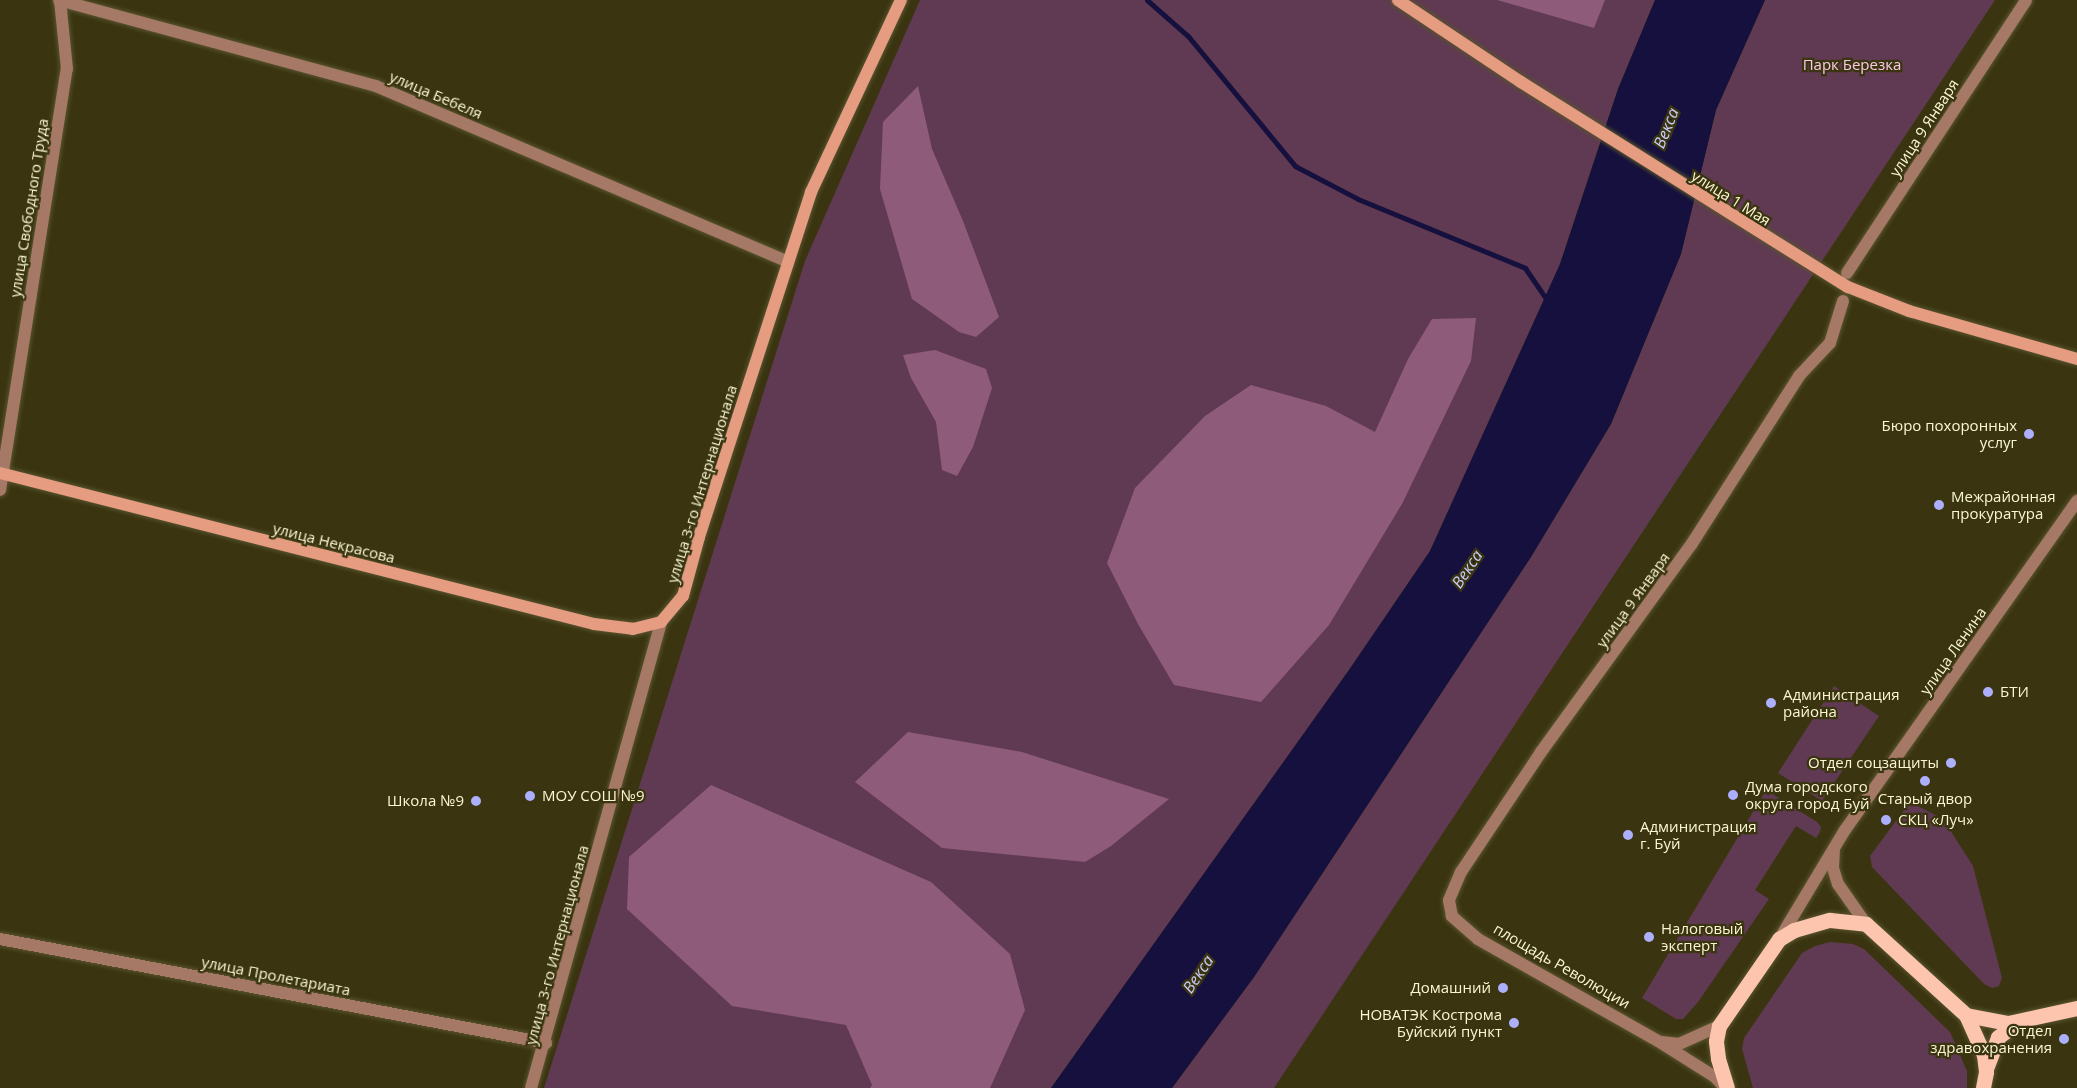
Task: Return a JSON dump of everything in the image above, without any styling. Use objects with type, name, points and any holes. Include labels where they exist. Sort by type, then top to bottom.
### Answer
[{"type":"main road","points":[[1719,1026],[1779,939],[1815,922],[1843,920],[1866,924],[1966,1015],[1984,1054],[1986,1072]]},
{"type":"main road","points":[[1966,1015],[1995,1022],[2022,1021],[2077,1008]]},
{"type":"main road","points":[[1983,1088],[1998,1037],[2009,1027],[2022,1021]]},
{"type":"main road","name":"площадь Революции","points":[[1719,1026],[1716,1041],[1726,1088]]},
{"type":"street","name":"улица Бебеля","points":[[60,0],[376,86],[787,261]]},
{"type":"street","name":"улица Свободного Труда","points":[[0,490],[66,69],[60,0]]},
{"type":"street","name":"улица 3-го Интернационала","points":[[531,1088],[546,1042],[661,622],[683,596],[699,537],[811,192],[901,0]]},
{"type":"street","name":"улица 1 Мая","points":[[1398,0],[1764,236],[1848,287],[1909,311],[2077,359]]},
{"type":"street","name":"улица 9 Января","points":[[1847,273],[2026,0]]},
{"type":"street","name":"улица 9 Января","points":[[1452,916],[1449,900],[1461,872],[1541,753],[1691,546],[1798,376],[1830,343],[1843,302]]},
{"type":"street","name":"улица Некрасова","points":[[1,474],[594,624],[633,629],[661,622]]},
{"type":"street","name":"улица Ленина","points":[[1779,939],[1834,848],[2077,501]]},
{"type":"street","points":[[1834,848],[1833,868],[1838,884],[1866,924]]},
{"type":"street","name":"площадь Революции","points":[[1452,916],[1478,939],[1658,1041],[1715,1077],[1726,1088]]},
{"type":"street","name":"улица Пролетариата","points":[[0,939],[546,1042]]},
{"type":"street","points":[[1658,1041],[1679,1044],[1719,1026]]},
{"type":"green space","points":[[920,0],[1655,0],[1618,89],[1560,264],[1430,551],[1349,670],[1051,1088],[544,1088],[805,261]]},
{"type":"green space","name":"Парк Березка","points":[[1765,0],[1995,0],[1274,1088],[1172,1088],[1254,977],[1531,557],[1611,424],[1681,254],[1716,110]]},
{"type":"green space","points":[[1834,686],[1879,716],[1822,801],[1778,773]]},
{"type":"green space","points":[[1766,790],[1817,822],[1821,827],[1820,832],[1816,838],[1796,826],[1755,890],[1769,899],[1698,1002],[1683,1019],[1676,1019],[1642,998]]},
{"type":"green space","points":[[1910,802],[1943,819],[1973,866],[2002,978],[1999,986],[1992,988],[1984,984],[1872,867],[1870,856]]},
{"type":"green space","points":[[1830,942],[1853,944],[1864,949],[1950,1032],[1967,1071],[1967,1088],[1753,1088],[1742,1049],[1744,1038],[1802,953]]},
{"type":"shaded area","points":[[1497,0],[1605,0],[1594,28]]},
{"type":"shaded area","points":[[918,86],[932,149],[963,221],[999,317],[976,337],[959,332],[912,299],[880,189],[883,122]]},
{"type":"shaded area","points":[[1476,318],[1471,361],[1402,504],[1329,625],[1261,702],[1174,685],[1138,624],[1107,563],[1135,488],[1205,416],[1251,385],[1326,406],[1375,432],[1408,359],[1432,319]]},
{"type":"shaded area","points":[[935,350],[986,369],[992,388],[973,447],[957,476],[942,470],[936,422],[911,378],[903,355]]},
{"type":"shaded area","points":[[908,732],[1022,752],[1169,799],[1111,846],[1085,862],[942,848],[855,782]]},
{"type":"shaded area","points":[[711,785],[931,882],[1010,954],[1025,1010],[990,1088],[870,1088],[872,1085],[846,1025],[732,1006],[627,909],[629,857]]},
{"type":"water","name":"Векса","points":[[1655,0],[1765,0],[1716,110],[1681,254],[1611,424],[1531,557],[1254,977],[1172,1088],[1051,1088],[1349,670],[1430,551],[1560,264],[1618,89]]},
{"type":"waterway","points":[[1147,0],[1188,36],[1295,166],[1358,199],[1525,268],[1549,303]]},
{"type":"place","name":"Бюро похоронных услуг","points":[[2029,434]]},
{"type":"place","name":"Межрайонная прокуратура","points":[[1939,505]]},
{"type":"place","name":"БТИ","points":[[1988,692]]},
{"type":"place","name":"Администрация района","points":[[1771,703]]},
{"type":"place","name":"Отдел соцзащиты","points":[[1951,763]]},
{"type":"place","name":"Старый двор","points":[[1925,781]]},
{"type":"place","name":"Дума городского округа город Буй","points":[[1733,795]]},
{"type":"place","name":"МОУ СОШ №9","points":[[530,796]]},
{"type":"place","name":"Школа №9","points":[[476,801]]},
{"type":"place","name":"СКЦ «Луч»","points":[[1886,820]]},
{"type":"place","name":"Администрация г. Буй","points":[[1628,835]]},
{"type":"place","name":"Налоговый эксперт","points":[[1649,937]]},
{"type":"place","name":"Домашний","points":[[1503,988]]},
{"type":"place","name":"НОВАТЭК Кострома Буйский пункт","points":[[1514,1023]]},
{"type":"place","name":"Отдел здравохранения","points":[[2064,1039]]}]
